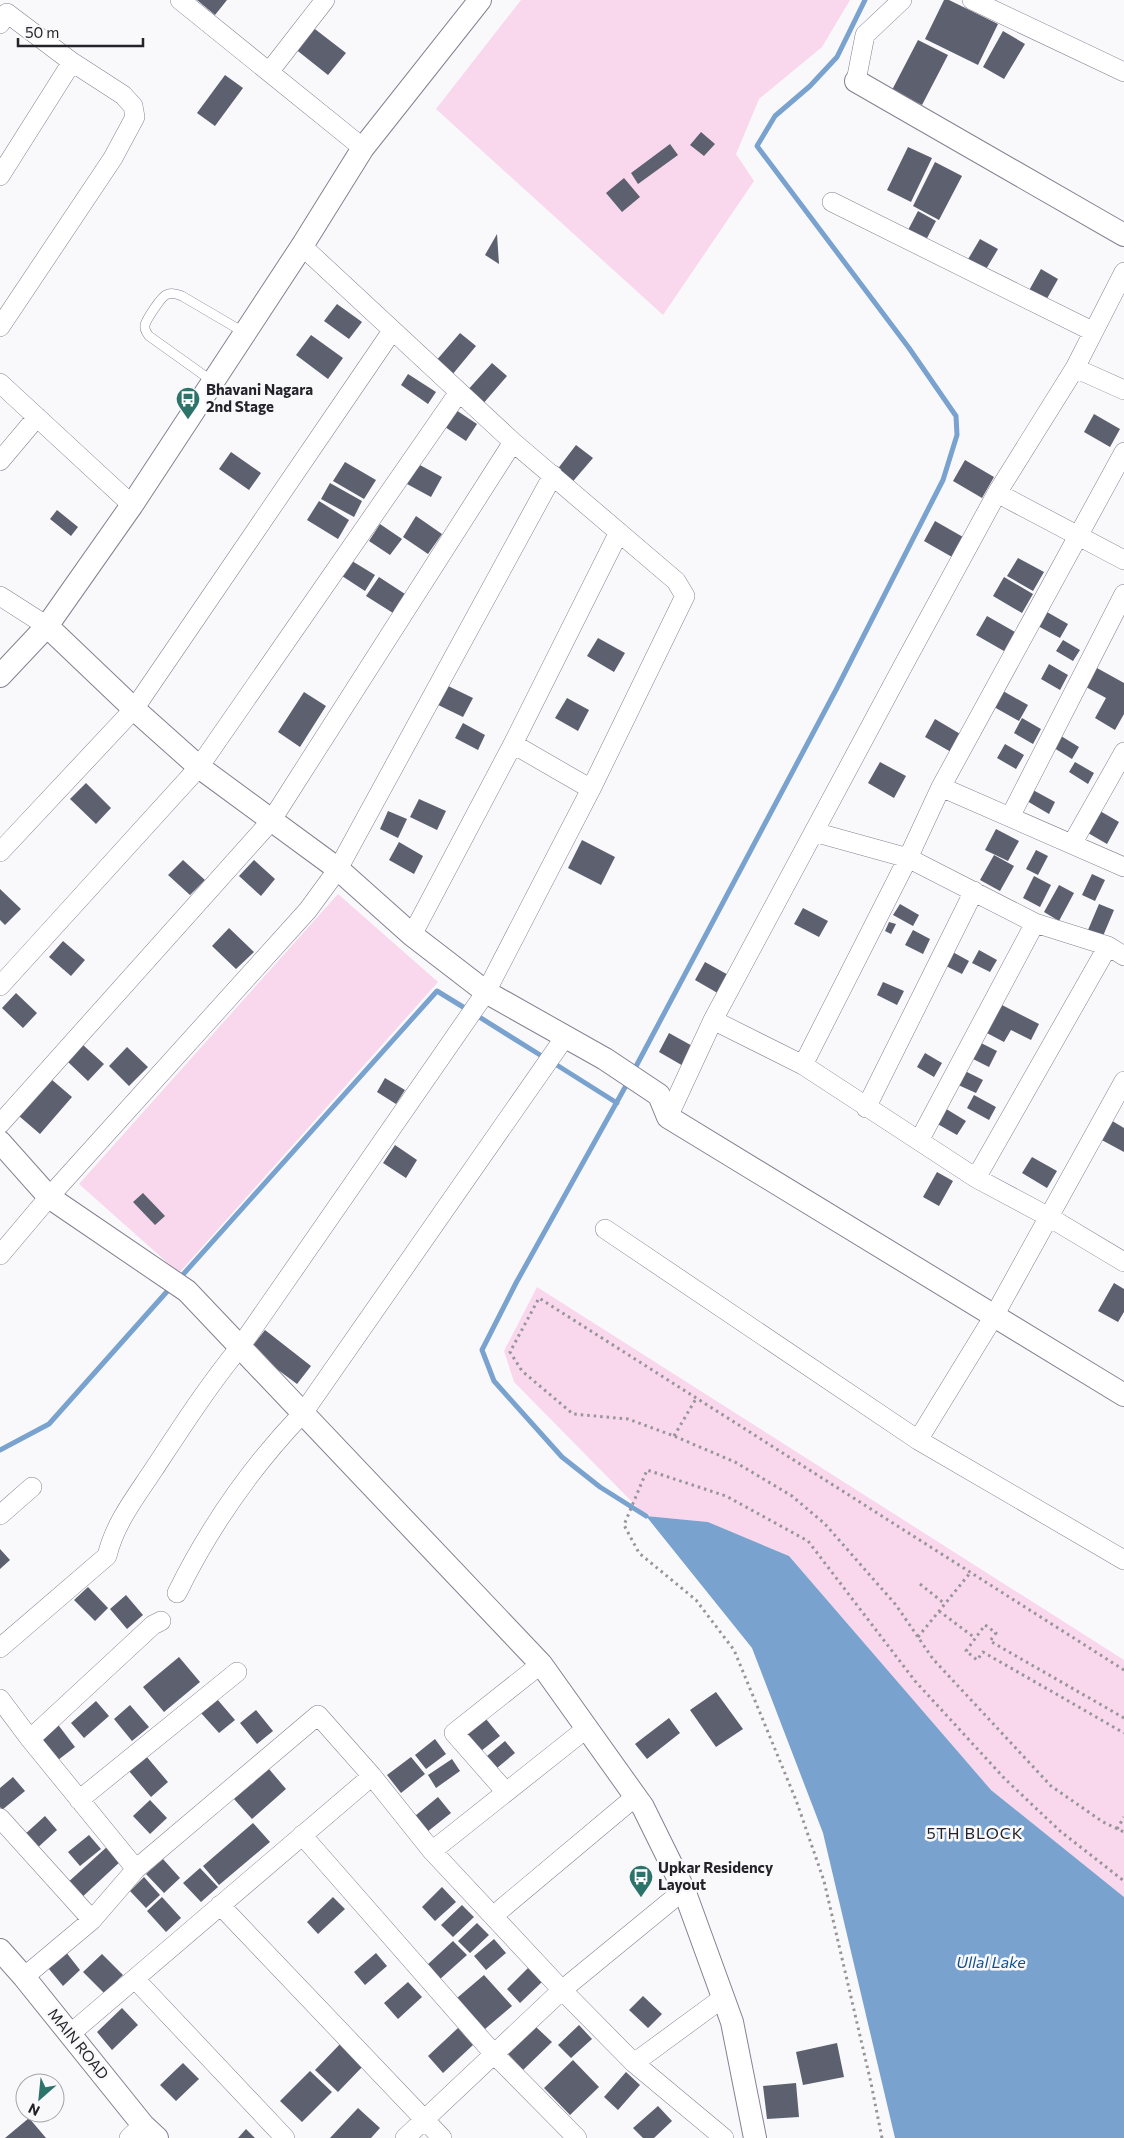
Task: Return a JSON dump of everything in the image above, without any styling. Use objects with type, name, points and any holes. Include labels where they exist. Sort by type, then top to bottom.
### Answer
[{"type":"street","points":[[180,0],[362,148]]},
{"type":"street","points":[[269,72],[325,0]]},
{"type":"street","points":[[0,676],[47,626],[132,505],[246,333],[362,148],[480,0]]},
{"type":"street","points":[[902,0],[865,35],[856,81],[1124,235]]},
{"type":"street","points":[[972,0],[1124,72]]},
{"type":"street","points":[[0,327],[114,158],[135,117],[133,106],[123,95],[72,62],[7,12]]},
{"type":"street","points":[[0,176],[72,62]]},
{"type":"street","points":[[832,202],[1092,331]]},
{"type":"street","points":[[0,1648],[107,1556],[112,1536],[122,1518],[220,1372],[240,1347],[486,992],[591,789],[685,596],[676,581],[514,442],[302,246]]},
{"type":"street","points":[[668,1117],[713,1020],[996,493],[1075,368],[1092,331],[1124,272]]},
{"type":"street","points":[[0,852],[134,709],[392,331]]},
{"type":"street","points":[[1075,368],[1124,390]]},
{"type":"street","points":[[0,383],[132,505]]},
{"type":"street","points":[[0,986],[199,767],[459,392]]},
{"type":"street","points":[[0,461],[37,417]]},
{"type":"street","points":[[0,1124],[271,821],[514,442]]},
{"type":"street","points":[[803,1065],[908,858],[941,787],[1124,452]]},
{"type":"street","points":[[0,1255],[49,1197],[308,910],[338,869],[553,475]]},
{"type":"street","points":[[996,493],[1124,560]]},
{"type":"street","points":[[412,935],[513,744],[619,532]]},
{"type":"street","points":[[1010,817],[1124,594]]},
{"type":"street","points":[[0,596],[47,626],[134,709],[199,767],[338,869],[412,935],[486,992],[605,1059],[659,1095],[668,1117],[1124,1396]]},
{"type":"street","points":[[513,744],[591,789]]},
{"type":"street","points":[[1072,844],[1124,752]]},
{"type":"street","points":[[941,787],[1124,866]]},
{"type":"street","points":[[814,832],[908,858],[1035,923],[1116,951],[976,1178]]},
{"type":"street","points":[[866,1108],[974,891]]},
{"type":"street","points":[[920,1140],[1035,923]]},
{"type":"street","points":[[713,1020],[803,1065],[866,1108],[920,1140],[976,1178],[1122,1255]]},
{"type":"street","points":[[177,1593],[195,1556],[226,1506],[303,1412],[565,1037]]},
{"type":"street","points":[[918,1440],[994,1316],[1124,1081]]},
{"type":"street","points":[[0,1142],[49,1197],[187,1291],[541,1664],[643,1807],[684,1890],[732,2022],[755,2138]]},
{"type":"street","points":[[605,1229],[918,1440],[1124,1560]]},
{"type":"street","points":[[0,1515],[32,1487]]},
{"type":"street","points":[[30,1739],[153,1625],[161,1621]]},
{"type":"street","points":[[506,1792],[454,1733],[541,1664]]},
{"type":"street","points":[[79,1800],[237,1672]]},
{"type":"street","points":[[0,1699],[30,1739],[136,1869]]},
{"type":"street","points":[[24,1977],[92,1920],[136,1869],[318,1715],[372,1776],[432,1851],[562,1990],[634,2063],[724,2138]]},
{"type":"street","points":[[432,1851],[587,1728]]},
{"type":"street","points":[[70,2034],[372,1776]]},
{"type":"street","points":[[494,1916],[635,1797]]},
{"type":"street","points":[[0,1818],[92,1920]]},
{"type":"street","points":[[302,1835],[494,2054],[576,2138]]},
{"type":"street","points":[[405,2138],[562,1990],[684,1890]]},
{"type":"street","points":[[220,1905],[442,2138]]},
{"type":"street","name":"MAIN ROAD","points":[[0,1950],[70,2034],[143,2134]]},
{"type":"street","points":[[135,1979],[285,2138]]},
{"type":"street","points":[[634,2063],[724,1997]]},
{"type":"lane","points":[[214,382],[149,336],[145,331],[145,325],[162,298],[167,294],[173,293],[182,296],[246,333]]},
{"type":"path","points":[[1124,1670],[539,1298],[510,1352],[522,1371],[573,1414],[628,1419],[674,1436],[734,1462],[792,1496],[825,1524],[843,1544],[896,1605],[933,1659],[1051,1786],[1103,1822],[1124,1832]]},
{"type":"path","points":[[674,1436],[697,1397]]},
{"type":"path","points":[[882,2138],[824,1881],[796,1800],[734,1650],[696,1600],[639,1554],[624,1525],[647,1470],[726,1496],[808,1541],[921,1688],[1005,1779],[1060,1831],[1124,1882]]},
{"type":"path","points":[[918,1637],[970,1573]]},
{"type":"path","points":[[920,1584],[945,1604]]},
{"type":"path","points":[[939,1611],[975,1638]]},
{"type":"path","points":[[1124,1718],[990,1641],[996,1633],[985,1625],[966,1651],[977,1660],[983,1652],[1124,1733]]},
{"type":"path","points":[[1117,1829],[1124,1817]]},
{"type":"shaded area","points":[[521,0],[850,0],[822,47],[759,99],[736,154],[754,181],[663,315],[436,109]]},
{"type":"shaded area","points":[[338,894],[438,982],[179,1273],[79,1184]]},
{"type":"shaded area","points":[[537,1287],[1124,1660],[1124,1897],[991,1790],[789,1556],[708,1522],[646,1516],[514,1382],[504,1351]]},
{"type":"water","name":"Ullal Lake","points":[[646,1516],[708,1522],[789,1556],[991,1790],[1124,1897],[1124,2138],[895,2138],[823,1833],[752,1648]]},
{"type":"building","points":[[197,0],[227,0],[215,15]]},
{"type":"building","points":[[944,0],[949,0],[998,24],[978,65],[925,39]]},
{"type":"building","points":[[311,26],[346,53],[328,75],[294,48]]},
{"type":"building","points":[[1003,31],[1025,44],[1004,79],[983,67]]},
{"type":"building","points":[[918,40],[948,55],[922,105],[892,90]]},
{"type":"building","points":[[225,75],[243,88],[215,126],[197,113]]},
{"type":"building","points":[[701,132],[715,144],[704,156],[690,145]]},
{"type":"building","points":[[670,144],[678,155],[638,184],[631,173]]},
{"type":"building","points":[[908,147],[932,158],[911,202],[887,190]]},
{"type":"building","points":[[935,162],[962,176],[939,220],[913,206]]},
{"type":"building","points":[[624,178],[640,197],[622,212],[606,193]]},
{"type":"building","points":[[918,211],[936,221],[925,242],[907,232]]},
{"type":"building","points":[[497,234],[499,264],[485,255]]},
{"type":"building","points":[[980,239],[998,249],[985,271],[967,261]]},
{"type":"building","points":[[1041,269],[1058,279],[1044,304],[1027,294]]},
{"type":"building","points":[[337,304],[362,322],[349,339],[324,321]]},
{"type":"building","points":[[460,333],[476,346],[452,375],[435,362]]},
{"type":"building","points":[[311,335],[343,358],[328,379],[296,355]]},
{"type":"building","points":[[492,363],[507,376],[482,405],[466,392]]},
{"type":"building","points":[[408,374],[436,392],[428,404],[401,385]]},
{"type":"building","points":[[453,408],[477,424],[466,441],[442,425]]},
{"type":"building","points":[[1094,414],[1120,429],[1110,447],[1084,432]]},
{"type":"building","points":[[576,445],[593,458],[569,486],[553,475]]},
{"type":"building","points":[[231,452],[261,473],[249,490],[219,469]]},
{"type":"building","points":[[965,460],[994,477],[982,498],[953,481]]},
{"type":"building","points":[[345,462],[376,480],[364,499],[333,481]]},
{"type":"building","points":[[418,464],[442,477],[431,497],[407,484]]},
{"type":"building","points":[[330,483],[362,501],[354,517],[321,499]]},
{"type":"building","points":[[319,501],[349,520],[338,539],[307,520]]},
{"type":"building","points":[[57,510],[78,527],[71,536],[50,519]]},
{"type":"building","points":[[416,516],[442,534],[428,554],[403,537]]},
{"type":"building","points":[[935,521],[963,537],[952,557],[924,541]]},
{"type":"building","points":[[380,524],[402,539],[390,555],[369,541]]},
{"type":"building","points":[[1018,558],[1044,572],[1033,591],[1007,576]]},
{"type":"building","points":[[352,561],[375,575],[365,591],[342,576]]},
{"type":"building","points":[[379,577],[405,594],[393,613],[366,596]]},
{"type":"building","points":[[1004,577],[1033,594],[1022,613],[993,596]]},
{"type":"building","points":[[1047,612],[1068,624],[1060,638],[1038,626]]},
{"type":"building","points":[[987,616],[1015,632],[1004,651],[976,635]]},
{"type":"building","points":[[598,638],[625,653],[614,672],[587,656]]},
{"type":"building","points":[[1063,640],[1080,650],[1073,661],[1056,651]]},
{"type":"building","points":[[1049,664],[1068,675],[1060,690],[1041,679]]},
{"type":"building","points":[[1097,668],[1124,683],[1124,714],[1115,730],[1095,718],[1106,698],[1086,687]]},
{"type":"building","points":[[442,683],[473,698],[463,717],[432,702]]},
{"type":"building","points":[[1003,691],[1028,705],[1019,721],[994,707]]},
{"type":"building","points":[[304,692],[326,706],[300,747],[278,732]]},
{"type":"building","points":[[567,698],[589,710],[578,731],[555,718]]},
{"type":"building","points":[[1022,718],[1041,729],[1033,744],[1014,733]]},
{"type":"building","points":[[935,719],[962,735],[951,752],[925,737]]},
{"type":"building","points":[[463,723],[485,735],[478,750],[455,738]]},
{"type":"building","points":[[1061,736],[1079,747],[1072,759],[1054,748]]},
{"type":"building","points":[[1005,744],[1024,755],[1016,769],[997,758]]},
{"type":"building","points":[[880,762],[906,776],[894,798],[868,783]]},
{"type":"building","points":[[1075,762],[1094,773],[1088,784],[1069,772]]},
{"type":"building","points":[[86,783],[111,808],[96,824],[70,799]]},
{"type":"building","points":[[1033,790],[1055,802],[1049,814],[1027,801]]},
{"type":"building","points":[[419,799],[446,811],[437,830],[410,817]]},
{"type":"building","points":[[388,811],[407,819],[398,838],[380,829]]},
{"type":"building","points":[[1100,811],[1119,822],[1107,844],[1088,833]]},
{"type":"building","points":[[996,829],[1019,841],[1008,861],[985,850]]},
{"type":"building","points":[[582,840],[615,857],[601,885],[568,868]]},
{"type":"building","points":[[399,842],[423,856],[414,874],[389,860]]},
{"type":"building","points":[[1036,850],[1048,856],[1038,875],[1026,869]]},
{"type":"building","points":[[994,855],[1014,866],[1000,891],[980,880]]},
{"type":"building","points":[[183,860],[205,880],[190,895],[168,875]]},
{"type":"building","points":[[254,860],[275,879],[261,896],[239,876]]},
{"type":"building","points":[[1092,874],[1105,880],[1095,901],[1082,895]]},
{"type":"building","points":[[1034,876],[1051,885],[1040,907],[1023,898]]},
{"type":"building","points":[[1059,885],[1074,893],[1059,921],[1044,912]]},
{"type":"building","points":[[0,889],[21,909],[5,925],[0,920]]},
{"type":"building","points":[[900,904],[919,915],[913,926],[893,915]]},
{"type":"building","points":[[1099,904],[1114,910],[1103,936],[1088,930]]},
{"type":"building","points":[[803,908],[828,921],[819,937],[794,924]]},
{"type":"building","points":[[889,922],[896,924],[891,934],[885,931]]},
{"type":"building","points":[[229,928],[254,952],[236,969],[212,946]]},
{"type":"building","points":[[913,930],[930,939],[923,954],[905,945]]},
{"type":"building","points":[[63,941],[85,960],[71,976],[49,957]]},
{"type":"building","points":[[949,950],[969,961],[962,974],[942,964]]},
{"type":"building","points":[[979,950],[997,960],[990,972],[972,963]]},
{"type":"building","points":[[705,962],[732,977],[721,995],[695,980]]},
{"type":"building","points":[[883,982],[904,991],[897,1005],[877,995]]},
{"type":"building","points":[[16,993],[37,1013],[23,1028],[2,1008]]},
{"type":"building","points":[[1000,1004],[1039,1024],[1031,1040],[1011,1030],[1004,1042],[985,1032]]},
{"type":"building","points":[[669,1033],[696,1048],[685,1067],[659,1052]]},
{"type":"building","points":[[977,1041],[997,1051],[989,1067],[969,1057]]},
{"type":"building","points":[[83,1045],[104,1064],[88,1081],[68,1062]]},
{"type":"building","points":[[127,1047],[148,1067],[129,1086],[109,1066]]},
{"type":"building","points":[[925,1053],[942,1063],[934,1077],[917,1067]]},
{"type":"building","points":[[963,1070],[983,1080],[976,1093],[956,1084]]},
{"type":"building","points":[[385,1078],[405,1090],[396,1104],[377,1092]]},
{"type":"building","points":[[51,1079],[72,1097],[40,1134],[19,1116]]},
{"type":"building","points":[[974,1095],[996,1107],[989,1120],[967,1108]]},
{"type":"building","points":[[943,1107],[966,1121],[957,1135],[934,1122]]},
{"type":"building","points":[[1109,1119],[1124,1128],[1124,1152],[1098,1138]]},
{"type":"building","points":[[395,1145],[417,1160],[406,1178],[383,1163]]},
{"type":"building","points":[[1032,1157],[1057,1171],[1047,1188],[1022,1173]]},
{"type":"building","points":[[937,1172],[953,1181],[939,1206],[923,1197]]},
{"type":"building","points":[[143,1193],[165,1216],[155,1225],[133,1202]]},
{"type":"building","points":[[1114,1283],[1124,1289],[1124,1312],[1118,1322],[1098,1311]]},
{"type":"building","points":[[265,1330],[311,1366],[297,1384],[250,1349]]},
{"type":"building","points":[[0,1549],[10,1560],[0,1569]]},
{"type":"building","points":[[88,1587],[108,1608],[95,1621],[74,1600]]},
{"type":"building","points":[[126,1595],[143,1615],[127,1629],[110,1609]]},
{"type":"building","points":[[179,1657],[200,1682],[164,1712],[143,1687]]},
{"type":"building","points":[[716,1692],[743,1729],[716,1747],[690,1710]]},
{"type":"building","points":[[217,1699],[235,1720],[219,1733],[201,1713]]},
{"type":"building","points":[[96,1701],[109,1716],[84,1738],[71,1723]]},
{"type":"building","points":[[130,1705],[149,1727],[132,1741],[114,1719]]},
{"type":"building","points":[[256,1710],[273,1731],[257,1744],[240,1723]]},
{"type":"building","points":[[669,1718],[680,1733],[647,1759],[635,1744]]},
{"type":"building","points":[[486,1719],[500,1736],[476,1755],[462,1737]]},
{"type":"building","points":[[56,1722],[75,1747],[58,1760],[39,1735]]},
{"type":"building","points":[[435,1739],[446,1754],[426,1769],[415,1755]]},
{"type":"building","points":[[505,1741],[515,1753],[491,1773],[481,1761]]},
{"type":"building","points":[[146,1756],[168,1782],[151,1797],[129,1771]]},
{"type":"building","points":[[411,1757],[425,1774],[401,1793],[387,1775]]},
{"type":"building","points":[[452,1759],[460,1771],[436,1788],[428,1775]]},
{"type":"building","points":[[269,1769],[286,1789],[252,1819],[234,1799]]},
{"type":"building","points":[[13,1777],[25,1791],[2,1810],[0,1807],[0,1788]]},
{"type":"building","points":[[438,1797],[451,1813],[427,1832],[415,1816]]},
{"type":"building","points":[[150,1800],[167,1818],[150,1834],[133,1816]]},
{"type":"building","points":[[45,1816],[57,1830],[35,1850],[23,1836]]},
{"type":"building","points":[[253,1823],[270,1842],[219,1885],[203,1866]]},
{"type":"building","points":[[89,1835],[101,1849],[80,1866],[68,1852]]},
{"type":"building","points":[[109,1845],[122,1860],[79,1900],[65,1885]]},
{"type":"building","points":[[163,1859],[180,1878],[164,1893],[146,1874]]},
{"type":"building","points":[[200,1868],[218,1887],[201,1902],[183,1883]]},
{"type":"building","points":[[144,1877],[160,1895],[146,1908],[130,1891]]},
{"type":"building","points":[[442,1887],[456,1902],[435,1921],[422,1907]]},
{"type":"building","points":[[162,1897],[181,1918],[166,1932],[147,1911]]},
{"type":"building","points":[[333,1897],[345,1909],[318,1934],[307,1922]]},
{"type":"building","points":[[462,1905],[474,1917],[453,1937],[441,1925]]},
{"type":"building","points":[[477,1923],[489,1935],[470,1953],[458,1941]]},
{"type":"building","points":[[494,1939],[506,1953],[486,1970],[474,1956]]},
{"type":"building","points":[[453,1941],[467,1955],[439,1980],[426,1966]]},
{"type":"building","points":[[62,1947],[80,1970],[63,1986],[44,1963]]},
{"type":"building","points":[[376,1953],[387,1966],[365,1985],[354,1972]]},
{"type":"building","points":[[102,1954],[123,1975],[104,1993],[83,1972]]},
{"type":"building","points":[[528,1968],[542,1982],[520,2003],[507,1989]]},
{"type":"building","points":[[484,1975],[512,2006],[485,2029],[457,1998]]},
{"type":"building","points":[[408,1982],[422,1997],[398,2019],[384,2003]]},
{"type":"building","points":[[643,1996],[662,2014],[648,2028],[629,2010]]},
{"type":"building","points":[[122,2008],[138,2025],[112,2050],[97,2032]]},
{"type":"building","points":[[579,2025],[592,2039],[571,2058],[558,2045]]},
{"type":"building","points":[[536,2027],[552,2042],[523,2070],[508,2054]]},
{"type":"building","points":[[458,2028],[473,2045],[443,2073],[428,2056]]},
{"type":"building","points":[[343,2041],[366,2063],[338,2092],[315,2070]]},
{"type":"building","points":[[837,2043],[844,2077],[803,2085],[796,2052]]},
{"type":"building","points":[[573,2060],[599,2087],[570,2115],[544,2088]]},
{"type":"building","points":[[183,2063],[199,2079],[176,2101],[160,2085]]},
{"type":"building","points":[[310,2071],[332,2092],[302,2122],[280,2101]]},
{"type":"building","points":[[626,2072],[640,2085],[618,2110],[604,2097]]},
{"type":"building","points":[[796,2083],[799,2117],[767,2119],[763,2086]]},
{"type":"building","points":[[658,2106],[672,2121],[654,2138],[643,2138],[633,2128]]},
{"type":"building","points":[[358,2108],[380,2128],[371,2138],[330,2138]]},
{"type":"building","points":[[23,2123],[33,2123],[46,2138],[5,2138]]},
{"type":"building","points":[[246,2129],[255,2138],[238,2138]]},
{"type":"waterway","points":[[633,1072],[837,688],[943,480],[957,435],[956,416],[909,348],[757,146],[775,116],[810,86],[837,57],[865,0]]},
{"type":"waterway","points":[[179,1279],[437,991],[468,1010]]},
{"type":"waterway","points":[[476,1015],[545,1058]]},
{"type":"waterway","points":[[552,1062],[617,1103]]},
{"type":"waterway","points":[[628,1082],[516,1283],[482,1350],[494,1381],[562,1457],[600,1487],[646,1516]]},
{"type":"waterway","points":[[0,1450],[49,1424],[171,1287]]},
{"type":"place","name":"Bhavani Nagara 2nd Stage","points":[[188,420]]},
{"type":"place","name":"Upkar Residency Layout","points":[[641,1898]]},
{"type":"district","name":"5TH BLOCK","points":[[975,1833]]}]
